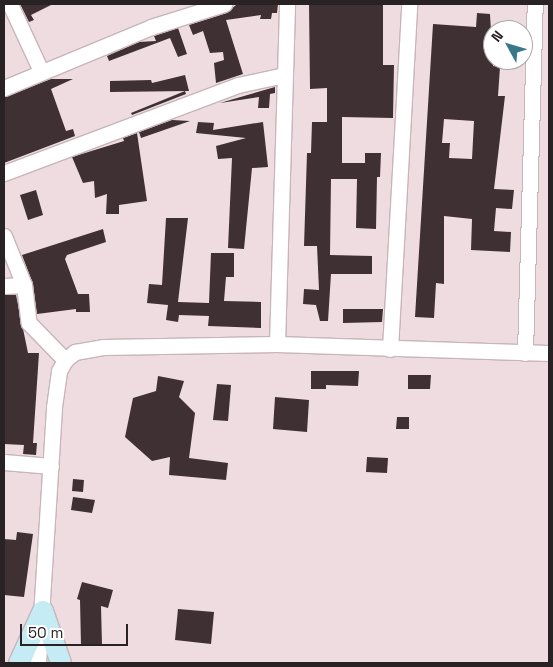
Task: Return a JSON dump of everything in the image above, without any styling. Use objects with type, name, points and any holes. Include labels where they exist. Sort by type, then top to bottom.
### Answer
[{"type":"main road","points":[[19,663],[43,611]]},
{"type":"main road","points":[[43,611],[61,663]]},
{"type":"street","points":[[10,4],[42,71]]},
{"type":"street","points":[[4,88],[151,27],[224,4]]},
{"type":"street","points":[[277,344],[287,4]]},
{"type":"street","points":[[390,349],[409,4]]},
{"type":"street","points":[[525,353],[535,4]]},
{"type":"street","points":[[4,173],[238,85],[284,75]]},
{"type":"street","points":[[4,236],[24,285],[30,323],[65,360]]},
{"type":"street","points":[[4,286],[24,285]]},
{"type":"street","points":[[38,663],[43,611],[54,406],[65,360],[75,352],[103,347],[277,344],[549,353]]},
{"type":"street","points":[[4,462],[51,466]]},
{"type":"street","points":[[43,611],[46,663]]},
{"type":"building","points":[[20,4],[53,4],[31,15],[34,20],[29,22]]},
{"type":"building","points":[[237,4],[278,4],[277,13],[272,13],[271,19],[260,19],[261,15],[226,20],[243,74],[216,83],[214,63],[224,60],[223,52],[210,53],[203,31],[193,35],[189,25],[227,13]]},
{"type":"building","points":[[309,4],[383,4],[383,65],[394,65],[393,118],[342,117],[342,163],[365,163],[365,153],[381,153],[380,177],[377,177],[376,229],[356,228],[357,179],[331,179],[330,255],[372,256],[372,274],[331,274],[328,321],[320,321],[316,305],[303,304],[304,289],[319,290],[317,246],[304,246],[307,153],[311,153],[312,122],[327,122],[327,88],[310,89]]},
{"type":"building","points":[[477,13],[490,14],[490,20],[483,20],[483,70],[500,70],[498,96],[505,96],[494,189],[514,190],[512,209],[496,208],[494,231],[511,232],[510,252],[471,250],[472,219],[444,216],[444,284],[436,283],[434,318],[415,317],[433,24],[476,27]],"holes":[[[444,119],[474,121],[472,159],[449,158],[450,143],[442,143]]]},
{"type":"building","points":[[178,28],[187,54],[178,57],[170,38],[109,61],[107,56],[139,42],[156,41],[154,36]]},
{"type":"building","points":[[185,75],[189,91],[110,92],[110,81],[151,80],[152,83]]},
{"type":"building","points":[[51,79],[73,79],[51,89],[66,131],[73,129],[75,136],[4,163],[4,97]]},
{"type":"building","points":[[275,87],[275,93],[270,94],[269,108],[258,108],[259,97],[220,103]]},
{"type":"building","points":[[185,91],[186,94],[132,115],[131,113]]},
{"type":"building","points":[[172,120],[190,121],[141,138],[139,132]]},
{"type":"building","points":[[198,122],[214,123],[213,130],[263,122],[268,167],[252,168],[244,249],[228,248],[232,158],[218,159],[216,146],[246,138],[196,133]]},
{"type":"building","points":[[137,133],[147,201],[119,205],[119,214],[106,214],[107,194],[95,198],[94,181],[83,183],[72,157],[124,141],[123,138]]},
{"type":"building","points":[[36,190],[43,215],[28,220],[20,195]]},
{"type":"building","points":[[166,218],[188,218],[178,302],[209,303],[211,253],[234,253],[234,277],[226,277],[224,301],[261,302],[261,328],[208,326],[209,316],[179,315],[178,322],[166,320],[168,305],[147,303],[149,284],[162,285]]},
{"type":"building","points":[[103,229],[106,242],[67,255],[65,259],[78,294],[89,294],[90,312],[76,312],[76,309],[37,314],[33,284],[22,255]]},
{"type":"building","points":[[4,295],[16,295],[28,353],[39,353],[33,443],[37,443],[36,455],[23,454],[24,445],[4,444]]},
{"type":"building","points":[[343,309],[383,309],[382,322],[343,323]]},
{"type":"building","points":[[311,371],[359,371],[358,386],[326,385],[326,389],[311,389]]},
{"type":"building","points":[[408,375],[431,375],[430,389],[408,389]]},
{"type":"building","points":[[158,376],[184,381],[179,397],[195,413],[189,458],[228,463],[226,480],[169,475],[170,457],[152,461],[125,437],[133,398],[156,391]]},
{"type":"building","points":[[217,384],[231,385],[228,421],[213,420]]},
{"type":"building","points":[[275,397],[309,400],[307,432],[273,429]]},
{"type":"building","points":[[397,417],[409,417],[409,429],[396,429]]},
{"type":"building","points":[[367,457],[388,458],[387,473],[366,472]]},
{"type":"building","points":[[73,479],[84,480],[83,492],[72,491]]},
{"type":"building","points":[[73,497],[95,500],[92,513],[71,510]]},
{"type":"building","points":[[17,532],[33,534],[24,597],[4,595],[4,539],[16,540]]},
{"type":"building","points":[[82,582],[113,590],[108,608],[101,606],[102,645],[81,646],[80,600],[77,599]]},
{"type":"building","points":[[178,609],[214,612],[211,644],[175,640]]}]
